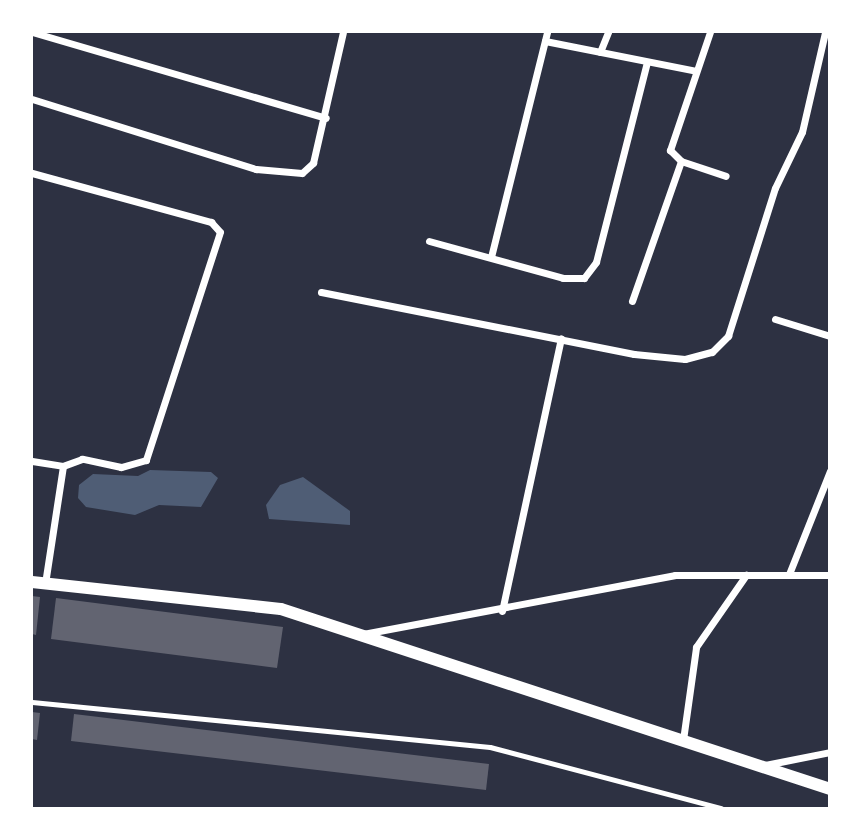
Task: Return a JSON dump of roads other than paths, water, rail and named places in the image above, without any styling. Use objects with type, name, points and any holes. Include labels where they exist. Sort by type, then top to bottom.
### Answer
[{"type":"street","points":[[32,32],[326,117]]},
{"type":"street","points":[[32,99],[284,174],[308,169],[326,117],[344,32]]},
{"type":"street","points":[[491,257],[547,32]]},
{"type":"street","points":[[600,52],[608,32]]},
{"type":"street","points":[[710,32],[671,132],[670,150],[681,161],[726,176]]},
{"type":"street","points":[[321,292],[685,359],[723,345],[775,188],[802,132],[825,32]]},
{"type":"street","points":[[545,41],[696,71]]},
{"type":"street","points":[[429,242],[584,278],[596,262],[648,62]]},
{"type":"street","points":[[632,301],[681,161]]},
{"type":"street","points":[[32,173],[211,222],[220,232],[146,460],[121,467],[82,459],[63,466],[32,461]]},
{"type":"street","points":[[775,318],[830,336]]},
{"type":"street","points":[[502,611],[561,338]]},
{"type":"street","points":[[63,466],[38,583],[281,609],[830,789]]},
{"type":"street","points":[[789,574],[830,471]]},
{"type":"street","points":[[355,635],[502,611],[675,575],[830,575]]},
{"type":"street","points":[[683,740],[696,647],[746,575]]},
{"type":"street","points":[[760,766],[830,752]]},
{"type":"lane","points":[[32,702],[491,747],[721,808]]},
{"type":"water","points":[[150,470],[211,472],[218,478],[201,507],[159,505],[135,515],[86,507],[78,498],[79,485],[93,474],[138,476]]},
{"type":"water","points":[[303,477],[350,511],[350,525],[269,519],[266,505],[280,485]]}]
